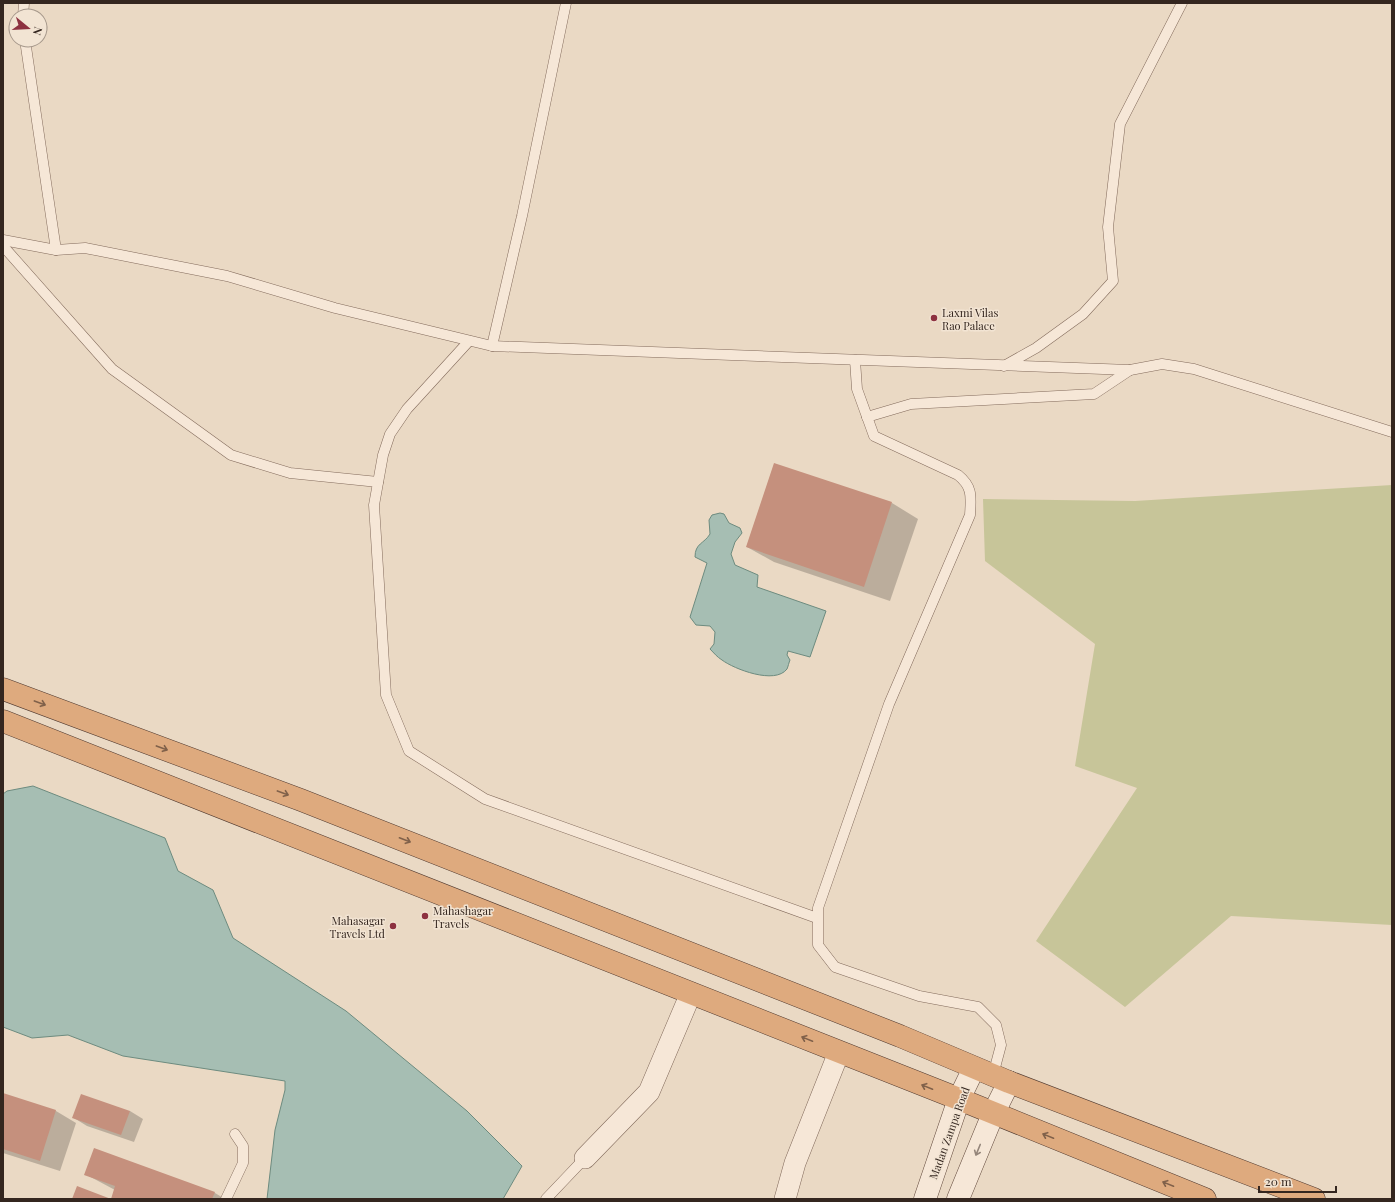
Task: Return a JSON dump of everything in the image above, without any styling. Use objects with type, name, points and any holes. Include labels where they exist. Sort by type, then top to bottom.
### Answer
[{"type":"highway","points":[[3,689],[301,800],[900,1036],[992,1075],[1314,1199]]},
{"type":"highway","points":[[3,721],[959,1099],[1205,1199]]},
{"type":"main road","name":"Madan Zampa Road","points":[[925,1199],[959,1099],[992,1075]]},
{"type":"main road","points":[[958,1199],[993,1114],[992,1075]]},
{"type":"street","points":[[585,1158],[649,1092],[691,993]]},
{"type":"street","points":[[785,1199],[795,1163],[839,1052]]},
{"type":"lane","points":[[492,346],[522,216],[566,3]]},
{"type":"lane","points":[[1004,366],[1036,348],[1083,314],[1113,281],[1108,227],[1120,124],[1182,3]]},
{"type":"lane","points":[[26,48],[56,250]]},
{"type":"lane","points":[[3,240],[56,250],[85,248],[227,276],[335,308],[492,346],[1130,370],[1162,364],[1194,369],[1392,432]]},
{"type":"lane","points":[[3,246],[112,369],[231,454],[290,473],[378,482]]},
{"type":"lane","points":[[469,341],[406,409],[390,434],[383,455],[374,505],[386,695],[409,751],[485,799],[818,918]]},
{"type":"lane","points":[[855,360],[857,389],[874,436],[958,475],[967,482],[971,496],[970,515],[889,704],[818,908],[818,945],[835,967],[919,996],[978,1007],[996,1025],[1001,1045],[992,1075]]},
{"type":"lane","points":[[867,417],[911,404],[1034,399],[1094,394],[1130,370]]},
{"type":"lane","points":[[226,1199],[243,1163],[243,1146],[235,1134]]},
{"type":"lane","points":[[546,1199],[585,1158]]},
{"type":"shaded area","points":[[1392,485],[1392,925],[1231,916],[1125,1007],[1036,941],[1137,788],[1075,766],[1095,644],[985,561],[983,499],[1135,501]]},
{"type":"shaded area","points":[[720,513],[724,514],[729,523],[740,528],[742,533],[735,542],[731,554],[735,565],[758,575],[757,587],[826,611],[810,657],[788,651],[787,655],[790,660],[787,669],[781,674],[764,676],[745,671],[728,664],[710,649],[714,644],[715,632],[710,626],[696,625],[690,617],[707,563],[695,557],[695,552],[698,546],[710,534],[709,520],[712,515]]},
{"type":"shaded area","points":[[33,786],[165,838],[178,871],[213,890],[233,938],[346,1011],[467,1111],[522,1166],[503,1199],[267,1199],[275,1130],[285,1090],[285,1081],[123,1056],[68,1035],[32,1038],[3,1027],[3,794],[7,791]]},
{"type":"building","points":[[774,463],[892,502],[864,587],[746,547]]},
{"type":"building","points":[[3,1093],[56,1110],[40,1161],[3,1149]]},
{"type":"building","points":[[81,1094],[130,1111],[121,1135],[72,1118]]},
{"type":"building","points":[[94,1148],[215,1192],[212,1199],[111,1199],[115,1186],[84,1175]]},
{"type":"building","points":[[77,1186],[111,1199],[72,1199]]},
{"type":"place","name":"Laxmi Vilas Rao Palace","points":[[934,318]]},
{"type":"place","name":"Mahashagar Travels","points":[[425,916]]},
{"type":"place","name":"Mahasagar Travels Ltd","points":[[393,926]]}]
